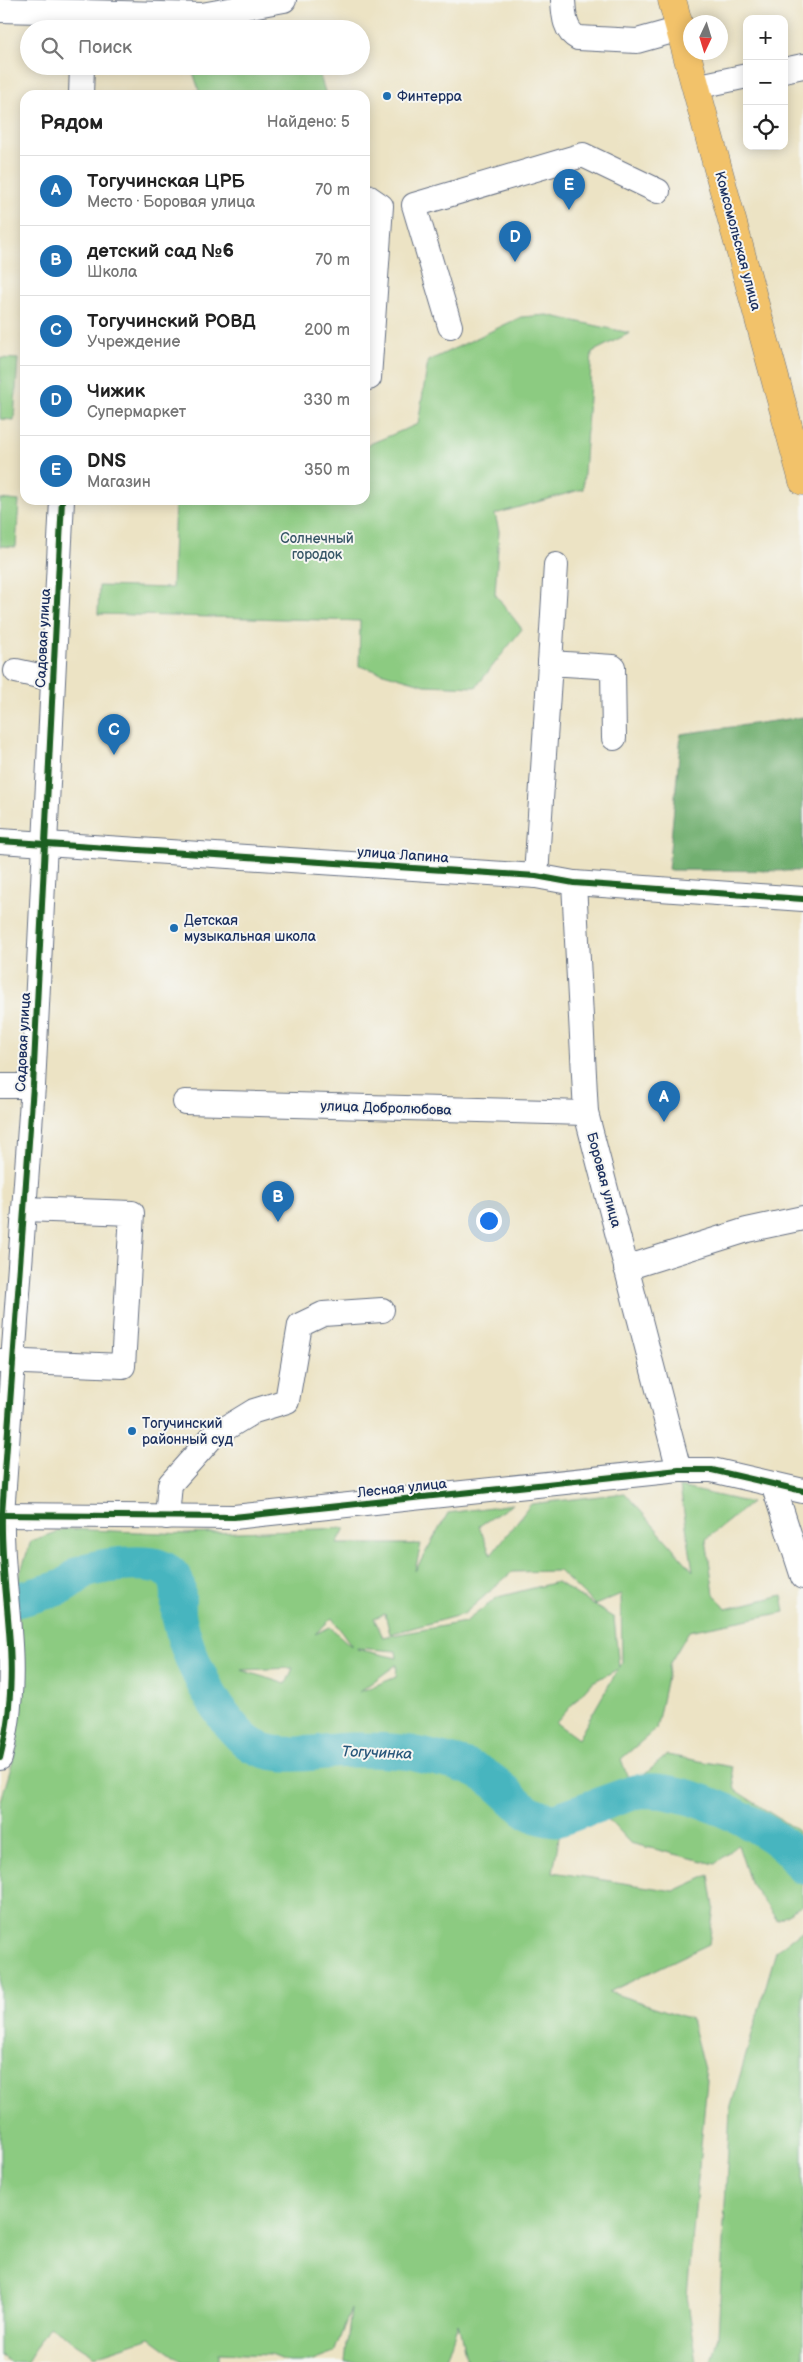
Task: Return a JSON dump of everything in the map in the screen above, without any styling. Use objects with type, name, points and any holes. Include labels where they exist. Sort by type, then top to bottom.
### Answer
[{"type":"main road","name":"Комсомольская улица","points":[[672,0],[803,481]]},
{"type":"street","points":[[0,10],[85,14],[180,7],[202,15],[284,0]]},
{"type":"street","points":[[563,0],[565,23],[573,35],[578,38],[637,41],[680,30]]},
{"type":"street","points":[[788,69],[803,66]]},
{"type":"street","points":[[81,90],[82,75]]},
{"type":"street","points":[[695,87],[743,77]]},
{"type":"street","points":[[450,326],[414,205],[583,155],[658,191]]},
{"type":"street","points":[[370,199],[380,206],[370,349]]},
{"type":"street","name":"Садовая улица","points":[[0,1758],[9,1705],[5,1654],[8,1622],[4,1585],[1,1515],[8,1361],[25,1209],[33,1086],[62,505]]},
{"type":"street","points":[[536,876],[556,565]]},
{"type":"street","points":[[550,663],[613,667],[614,738]]},
{"type":"street","points":[[16,671],[53,679]]},
{"type":"street","name":"улица Лапина","points":[[0,841],[536,876],[574,884],[803,899]]},
{"type":"street","name":"Боровая улица","points":[[574,884],[586,1113],[679,1470]]},
{"type":"street","points":[[0,1086],[33,1086]]},
{"type":"street","name":"улица Добролюбова","points":[[185,1102],[586,1113]]},
{"type":"street","points":[[8,1361],[123,1366],[132,1213],[25,1209]]},
{"type":"street","points":[[626,1268],[747,1230],[803,1218]]},
{"type":"street","points":[[167,1517],[170,1484],[213,1436],[254,1411],[287,1401],[300,1325],[323,1314],[382,1310]]},
{"type":"street","name":"Лесная улица","points":[[1,1515],[234,1517],[679,1470],[712,1470],[803,1491]]},
{"type":"street","points":[[773,1484],[803,1577]]},
{"type":"green space","points":[[194,75],[320,75],[324,90],[199,90]]},
{"type":"green space","name":"Солнечный городок","points":[[547,315],[630,333],[592,352],[583,489],[495,514],[499,531],[495,594],[522,629],[476,687],[425,685],[359,666],[360,621],[98,614],[99,586],[172,588],[175,505],[370,505],[370,444],[418,424],[428,361],[521,317]]},
{"type":"green space","points":[[0,358],[18,359],[14,420],[0,419]]},
{"type":"green space","points":[[0,499],[19,501],[16,547],[0,546]]},
{"type":"green space","points":[[803,717],[803,871],[668,870],[681,734]]},
{"type":"green space","points":[[680,1487],[751,1503],[706,1539],[714,1594],[726,1609],[782,1595],[785,1612],[689,1631],[670,1663],[656,1729],[621,1759],[631,1786],[667,1755],[732,1767],[735,1790],[798,1831],[803,1905],[777,1920],[750,1882],[738,1845],[715,1864],[630,1843],[603,1814],[560,1832],[553,1872],[674,1891],[709,1875],[714,1907],[709,1944],[609,1992],[691,2019],[707,2081],[687,2296],[697,2362],[467,2362],[458,2323],[445,2362],[345,2362],[351,2309],[334,2353],[310,2362],[288,2362],[270,2355],[219,2353],[219,2362],[183,2362],[150,2338],[95,2356],[49,2326],[27,2362],[10,2362],[0,2356],[0,1804],[17,1747],[21,1672],[17,1582],[31,1541],[64,1529],[186,1534],[345,1528],[337,1544],[421,1544],[415,1571],[448,1513],[513,1504],[479,1526],[491,1555],[531,1504],[625,1493],[693,1571]],"holes":[[[559,1571],[595,1605],[621,1594],[622,1663],[619,1668],[614,1618],[557,1582],[498,1597],[465,1622],[383,1637],[374,1618],[385,1614],[390,1634],[464,1614],[512,1572]],[[332,1618],[351,1646],[330,1627],[315,1634]],[[357,1648],[396,1651],[397,1658],[357,1649]],[[396,1665],[397,1665],[396,1677],[359,1692]],[[293,1668],[286,1684],[241,1670]],[[618,1669],[578,1739],[556,1723],[591,1683]]]},
{"type":"green space","points":[[803,1930],[803,2362],[711,2362],[718,2336],[730,2110],[776,1951]]},
{"type":"waterway","name":"Тогучинка","points":[[0,1604],[62,1587],[83,1572],[90,1570],[131,1564],[158,1566],[170,1573],[177,1583],[179,1617],[183,1633],[204,1684],[235,1730],[246,1741],[257,1748],[283,1754],[352,1750],[393,1751],[451,1762],[484,1775],[533,1814],[556,1820],[635,1792],[673,1793],[716,1807],[757,1827],[788,1849],[803,1867]]},
{"type":"cycle path","points":[[0,1758],[8,1718],[11,1682],[11,1658],[3,1562],[2,1514],[33,1086],[62,505]]},
{"type":"cycle path","points":[[0,841],[536,876],[574,883],[803,899]]},
{"type":"cycle path","points":[[0,1515],[234,1517],[679,1470],[712,1470],[803,1491]]},
{"type":"place","name":"Финтерра","points":[[387,96]]},
{"type":"place","name":"DNS","points":[[569,210]]},
{"type":"place","name":"Чижик","points":[[515,262]]},
{"type":"place","name":"Тогучинский РОВД","points":[[114,755]]},
{"type":"place","name":"Детская музыкальная школа","points":[[174,928]]},
{"type":"place","name":"Тогучинская ЦРБ","points":[[664,1122]]},
{"type":"place","name":"детский сад №6","points":[[278,1222]]},
{"type":"place","name":"Тогучинский районный суд","points":[[132,1431]]}]
